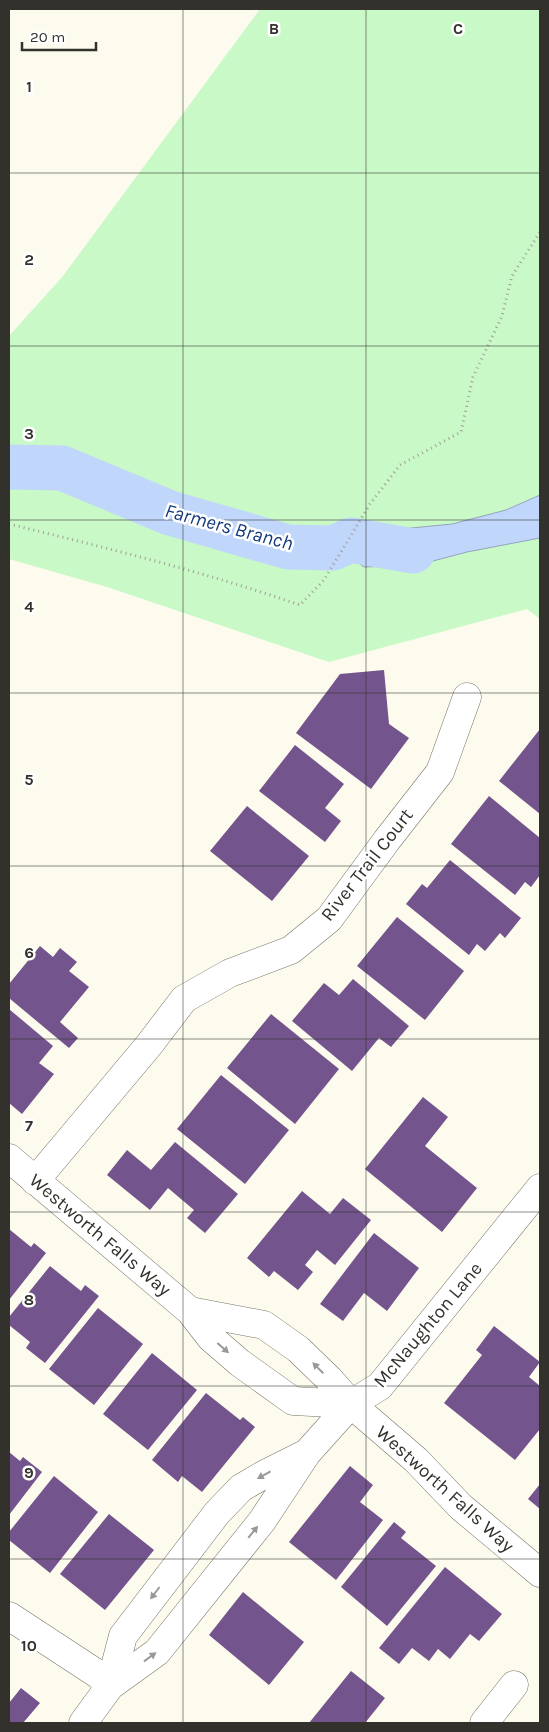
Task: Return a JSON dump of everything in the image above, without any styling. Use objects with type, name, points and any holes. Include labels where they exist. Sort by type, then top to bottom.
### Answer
[{"type":"street","name":"River Trail Court","points":[[35,1180],[149,1045],[184,999],[230,973],[291,950],[329,919],[440,772],[467,697]]},
{"type":"street","name":"Westworth Falls Way","points":[[9,1158],[190,1311],[211,1338],[240,1363],[293,1401],[350,1404]]},
{"type":"street","name":"McNaughton Lane","points":[[83,1723],[110,1686],[157,1652],[262,1521],[308,1453],[350,1404],[380,1386],[540,1188]]},
{"type":"street","name":"Westworth Falls Way","points":[[190,1311],[264,1325],[298,1349],[330,1380],[350,1404],[416,1460],[462,1506],[540,1574]]},
{"type":"street","name":"McNaughton Lane","points":[[110,1686],[123,1636],[217,1513],[241,1488],[308,1453]]},
{"type":"street","points":[[9,1616],[99,1675],[110,1686]]},
{"type":"street","points":[[484,1723],[514,1685]]},
{"type":"path","points":[[9,524],[242,585],[300,605],[324,580],[370,504],[400,465],[460,432],[473,377],[502,316],[512,276],[540,232]]},
{"type":"green space","points":[[260,9],[540,9],[540,619],[527,609],[329,662],[107,587],[9,559],[9,336],[63,276]]},
{"type":"water","points":[[540,495],[540,538],[467,552],[418,565],[364,567],[340,549],[360,533],[452,524],[506,510]]},
{"type":"building","points":[[384,670],[389,724],[409,738],[371,789],[296,733],[340,674]]},
{"type":"building","points":[[540,729],[540,814],[499,781]]},
{"type":"building","points":[[295,745],[344,784],[325,808],[341,821],[325,842],[259,791]]},
{"type":"building","points":[[489,796],[540,838],[540,875],[531,887],[525,882],[515,895],[451,844]]},
{"type":"building","points":[[247,806],[309,856],[272,901],[210,851]]},
{"type":"building","points":[[450,860],[521,918],[505,938],[500,933],[485,951],[477,944],[469,955],[406,904],[422,884],[427,888]]},
{"type":"building","points":[[397,917],[464,971],[425,1020],[357,966]]},
{"type":"building","points":[[40,946],[53,957],[60,948],[77,962],[69,971],[89,987],[60,1022],[78,1038],[69,1048],[9,998],[9,984]]},
{"type":"building","points":[[353,979],[409,1026],[391,1047],[379,1038],[352,1071],[292,1021],[324,983],[339,995]]},
{"type":"building","points":[[9,1009],[53,1046],[39,1063],[54,1074],[22,1114],[9,1103]]},
{"type":"building","points":[[271,1014],[339,1069],[295,1124],[227,1068]]},
{"type":"building","points":[[221,1075],[289,1130],[245,1184],[177,1129]]},
{"type":"building","points":[[423,1097],[448,1117],[425,1146],[477,1188],[442,1232],[365,1169]]},
{"type":"building","points":[[175,1142],[238,1194],[205,1233],[187,1218],[194,1210],[168,1188],[150,1210],[107,1175],[127,1150],[151,1170]]},
{"type":"building","points":[[302,1191],[330,1214],[343,1198],[371,1220],[335,1265],[317,1250],[305,1265],[313,1272],[298,1290],[274,1271],[269,1277],[247,1258]]},
{"type":"building","points":[[9,1229],[31,1247],[34,1243],[46,1253],[9,1300]]},
{"type":"building","points":[[374,1233],[419,1268],[387,1311],[364,1293],[343,1321],[320,1304]]},
{"type":"building","points":[[50,1266],[81,1291],[85,1285],[99,1296],[45,1363],[26,1348],[30,1342],[9,1325],[9,1317]]},
{"type":"building","points":[[98,1308],[143,1344],[94,1405],[49,1369]]},
{"type":"building","points":[[494,1326],[540,1362],[529,1377],[540,1386],[540,1429],[515,1460],[444,1403],[482,1355],[476,1350]]},
{"type":"building","points":[[152,1353],[197,1390],[148,1450],[103,1414]]},
{"type":"building","points":[[206,1393],[240,1420],[243,1417],[255,1427],[202,1492],[182,1476],[178,1482],[152,1460]]},
{"type":"building","points":[[9,1452],[20,1461],[23,1457],[42,1472],[9,1515]]},
{"type":"building","points":[[350,1466],[373,1485],[360,1502],[383,1520],[336,1580],[289,1542]]},
{"type":"building","points":[[54,1476],[98,1512],[50,1573],[9,1540],[9,1532]]},
{"type":"building","points":[[540,1484],[540,1509],[528,1499]]},
{"type":"building","points":[[109,1514],[154,1550],[105,1610],[60,1574]]},
{"type":"building","points":[[394,1522],[406,1532],[401,1538],[436,1566],[387,1626],[341,1587]]},
{"type":"building","points":[[445,1567],[502,1614],[479,1641],[470,1634],[450,1659],[438,1649],[429,1661],[412,1648],[399,1664],[379,1648]]},
{"type":"building","points":[[243,1592],[304,1642],[269,1685],[209,1635]]},
{"type":"building","points":[[351,1671],[385,1698],[365,1723],[309,1723]]},
{"type":"building","points":[[21,1688],[40,1703],[23,1723],[9,1723],[9,1703]]},
{"type":"waterway","name":"Farmers Branch","points":[[9,467],[62,468],[170,513],[288,547],[333,548],[351,540],[413,551]]}]
